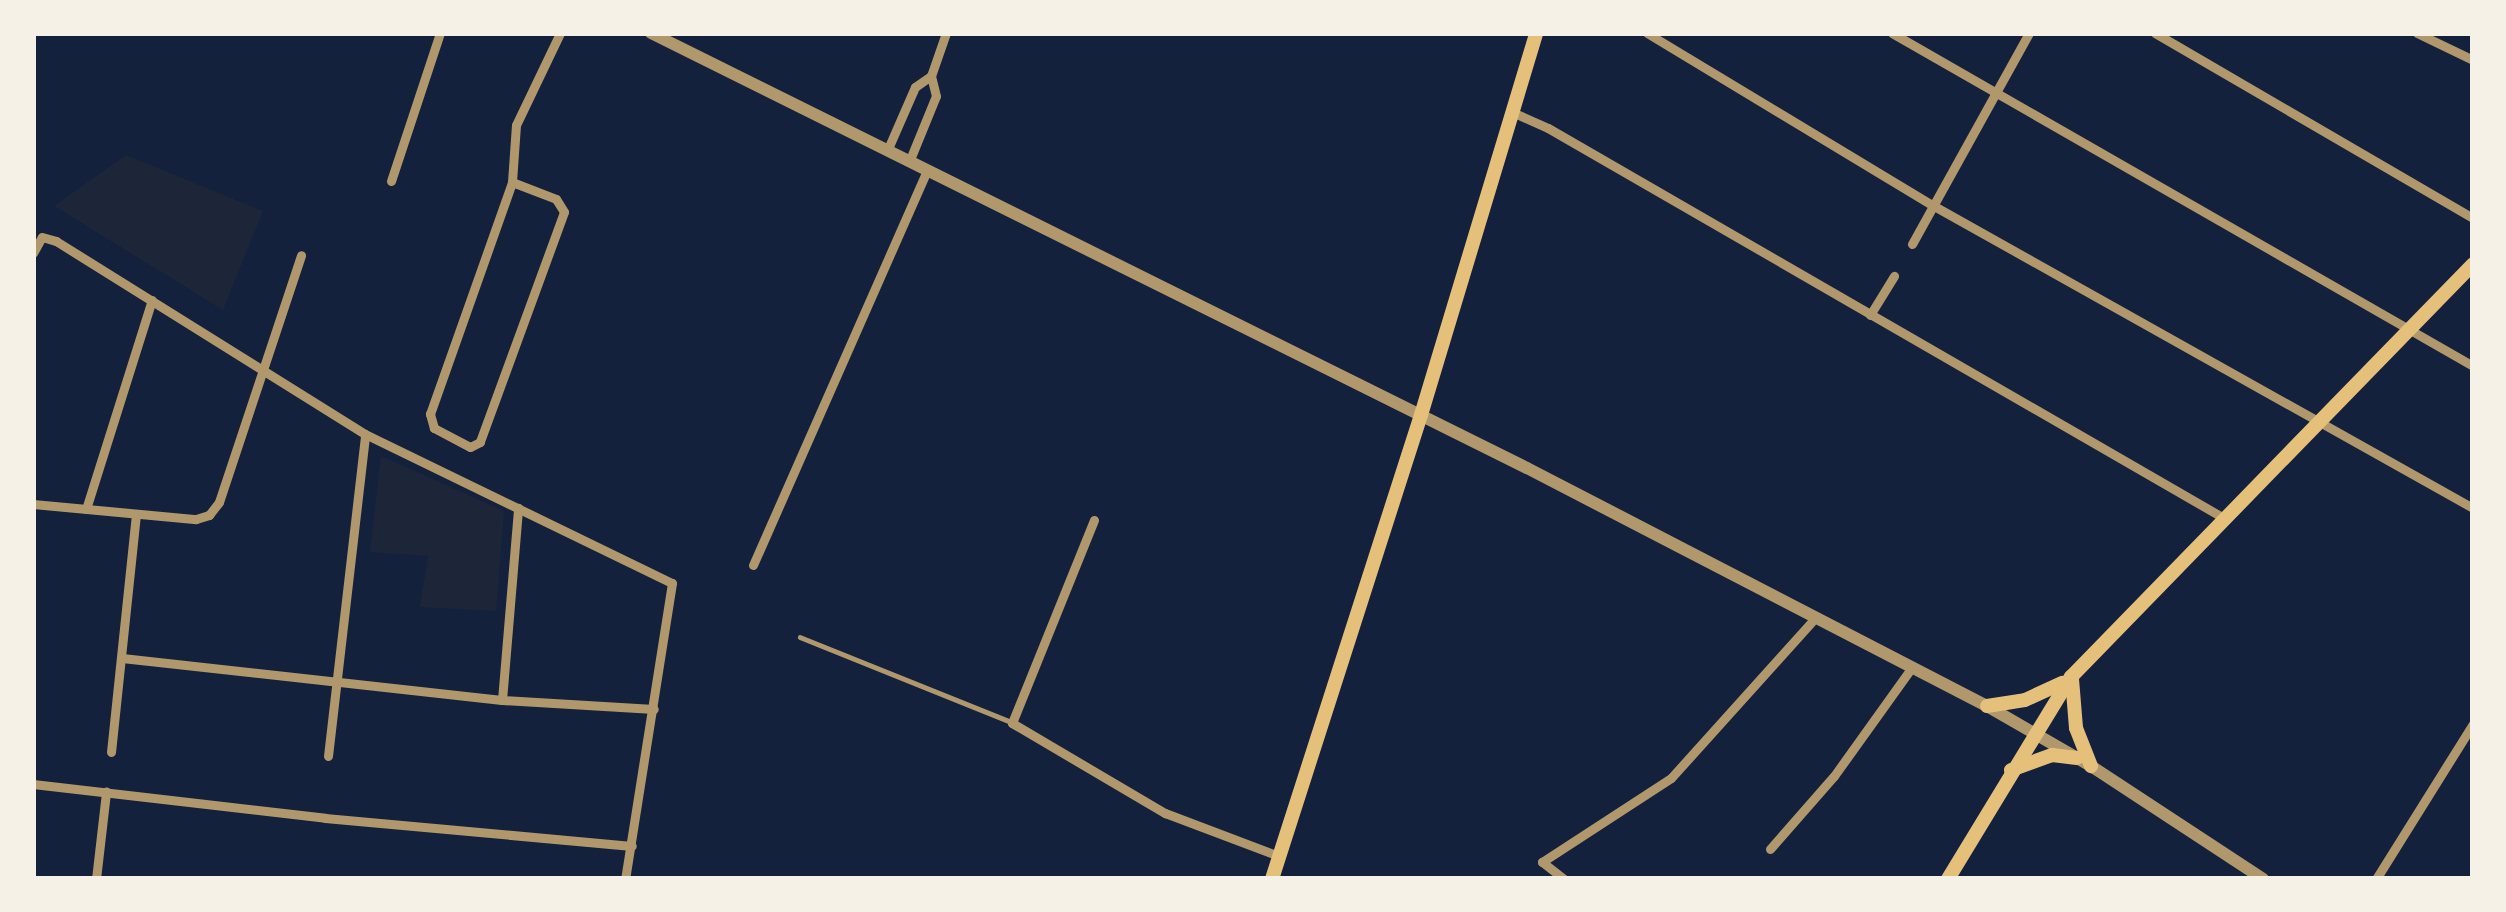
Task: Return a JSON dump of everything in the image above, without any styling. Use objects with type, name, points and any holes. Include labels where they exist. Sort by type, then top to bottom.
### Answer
[{"type":"main road","points":[[1272,879],[1421,415],[1535,33]]},
{"type":"main road","points":[[1948,879],[2033,733],[2072,677],[2222,517],[2473,264]]},
{"type":"main road","points":[[1987,706],[2048,693],[2072,677]]},
{"type":"main road","points":[[2011,770],[2052,755],[2084,762],[2072,677]]},
{"type":"street","points":[[392,182],[440,33]]},
{"type":"street","points":[[512,182],[559,200],[564,212],[481,442],[470,447],[434,428],[430,414],[512,182],[516,124],[560,33]]},
{"type":"street","points":[[651,33],[1421,415],[1987,706],[2084,762],[2263,879]]},
{"type":"street","points":[[908,162],[936,96],[931,76],[946,33]]},
{"type":"street","points":[[1647,33],[1934,206],[2473,508]]},
{"type":"street","points":[[1892,33],[2473,366]]},
{"type":"street","points":[[1912,244],[2029,33]]},
{"type":"street","points":[[2155,33],[2473,218]]},
{"type":"street","points":[[2417,33],[2473,60]]},
{"type":"street","points":[[887,151],[915,87],[931,76]]},
{"type":"street","points":[[1512,112],[2222,517]]},
{"type":"street","points":[[753,565],[927,170]]},
{"type":"street","points":[[33,253],[40,239],[56,241],[365,434],[672,583],[625,879]]},
{"type":"street","points":[[33,504],[196,519],[209,515],[219,502],[301,255]]},
{"type":"street","points":[[1870,315],[1894,276]]},
{"type":"street","points":[[86,509],[152,300]]},
{"type":"street","points":[[328,756],[365,434]]},
{"type":"street","points":[[502,700],[518,508]]},
{"type":"street","points":[[111,752],[136,514]]},
{"type":"street","points":[[1094,520],[1012,723],[1165,813],[1279,856]]},
{"type":"street","points":[[1564,879],[1542,862],[1671,778],[1816,617]]},
{"type":"street","points":[[122,658],[502,700],[654,709]]},
{"type":"street","points":[[1770,849],[1834,776],[1912,667]]},
{"type":"street","points":[[2376,879],[2473,724]]},
{"type":"street","points":[[33,784],[632,845]]},
{"type":"street","points":[[96,879],[106,792]]},
{"type":"lane","points":[[800,637],[1012,723]]},
{"type":"shaded area","points":[[126,155],[263,211],[223,310],[54,206]]},
{"type":"shaded area","points":[[381,456],[504,511],[496,611],[420,607],[428,556],[370,552]]}]
